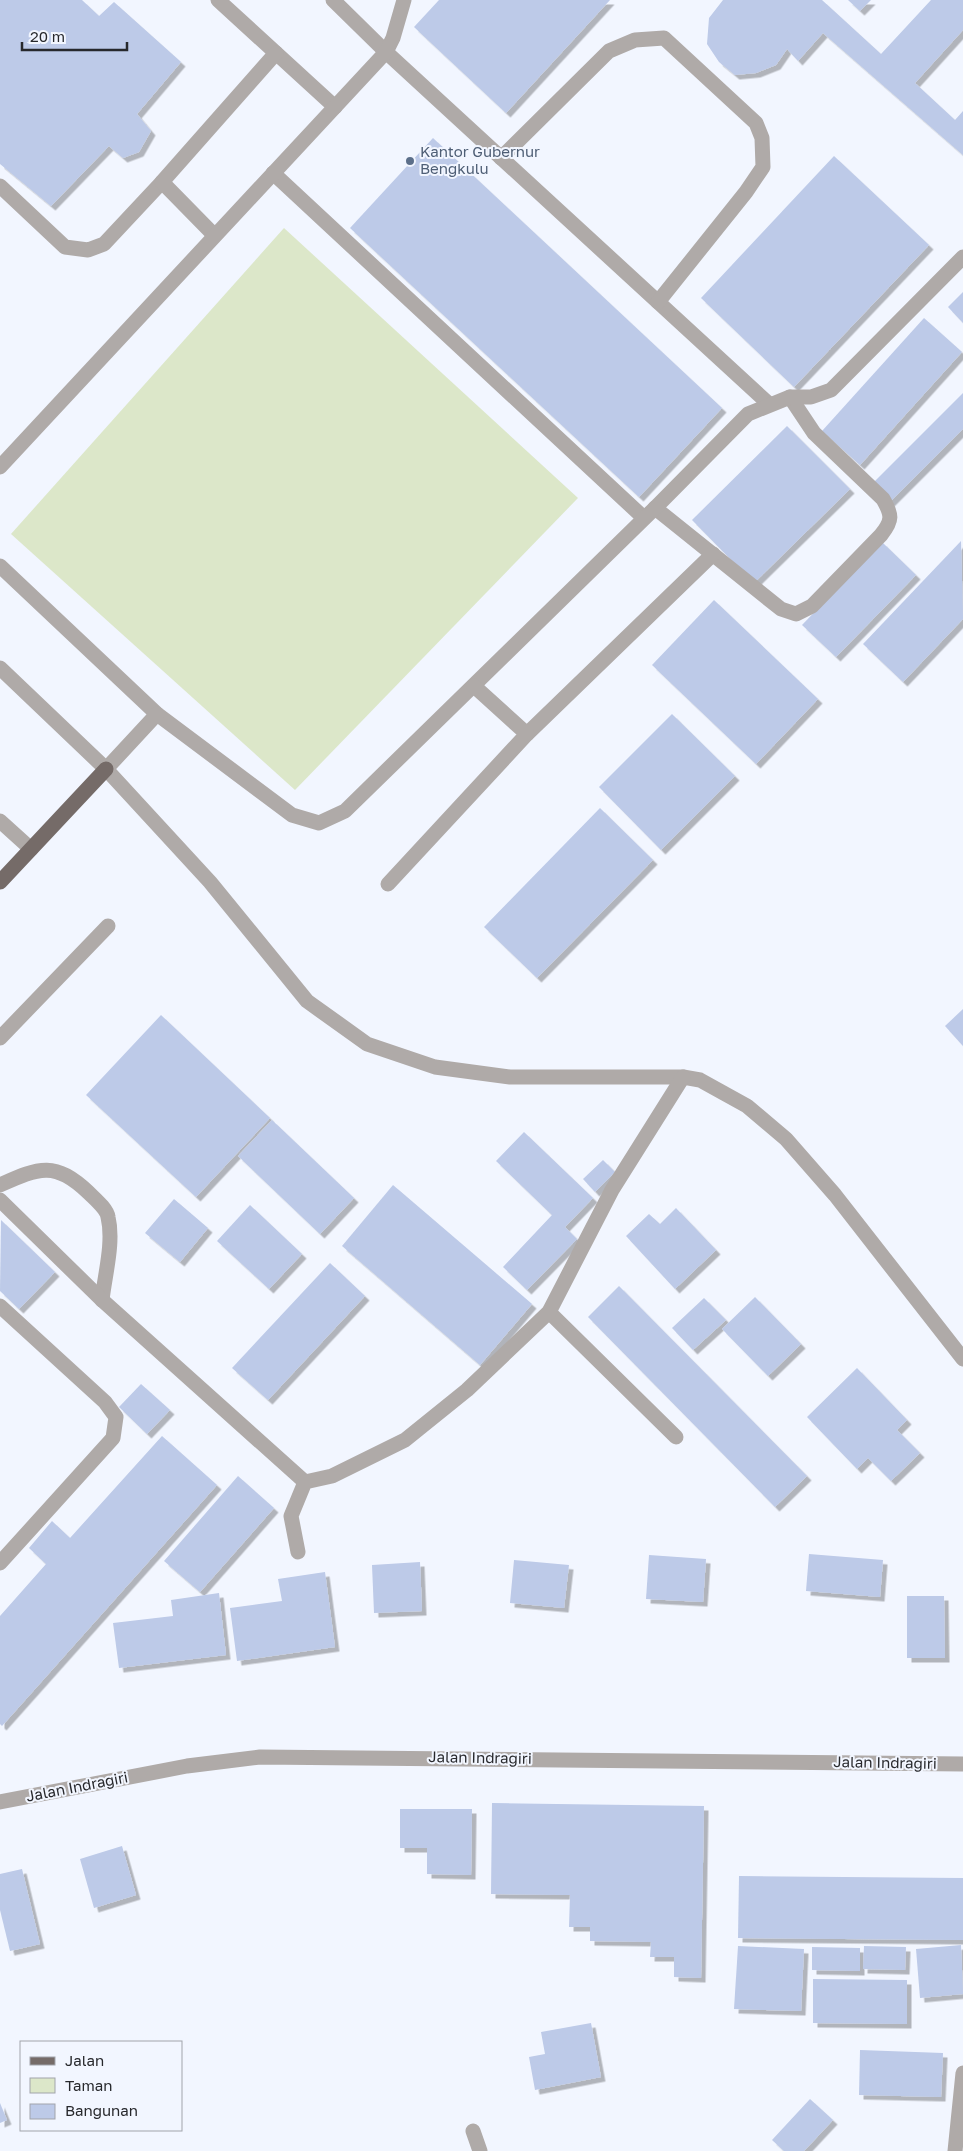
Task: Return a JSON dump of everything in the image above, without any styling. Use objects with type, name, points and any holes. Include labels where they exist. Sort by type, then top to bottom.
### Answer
[{"type":"main road","points":[[0,882],[106,769]]},
{"type":"street","points":[[218,0],[335,107]]},
{"type":"street","points":[[333,0],[386,52],[769,404]]},
{"type":"street","points":[[0,467],[386,52],[393,38],[404,0]]},
{"type":"street","points":[[501,158],[609,51],[635,40],[664,38],[756,123],[762,138],[763,168],[658,302]]},
{"type":"street","points":[[0,186],[65,247],[88,250],[104,244],[162,182],[276,53]]},
{"type":"street","points":[[273,173],[650,513],[713,554],[781,609],[796,614],[812,606],[889,524],[890,511],[883,499],[814,433],[790,397]]},
{"type":"street","points":[[162,182],[214,235]]},
{"type":"street","points":[[0,566],[157,714],[292,815],[319,823],[346,811],[650,513],[748,414],[790,397],[810,397],[831,390],[963,257]]},
{"type":"street","points":[[388,884],[527,734],[713,554]]},
{"type":"street","points":[[0,668],[106,769],[210,882],[307,1001],[367,1044],[435,1067],[510,1077],[683,1077],[700,1080],[747,1106],[786,1138],[835,1195],[963,1359]]},
{"type":"street","points":[[474,686],[527,734]]},
{"type":"street","points":[[106,769],[157,714]]},
{"type":"street","points":[[0,821],[31,849]]},
{"type":"street","points":[[0,1038],[108,926]]},
{"type":"street","points":[[305,1482],[332,1476],[405,1440],[467,1390],[549,1312],[612,1190],[683,1077]]},
{"type":"street","points":[[0,1185],[30,1172],[55,1170],[74,1179],[94,1198],[108,1215],[109,1222],[110,1237],[102,1300]]},
{"type":"street","points":[[0,1200],[102,1300],[305,1482]]},
{"type":"street","points":[[0,1306],[105,1402],[116,1417],[113,1438],[0,1563]]},
{"type":"street","points":[[549,1312],[676,1437]]},
{"type":"street","points":[[298,1552],[291,1516],[305,1482]]},
{"type":"street","name":"Jalan Indragiri","points":[[0,1802],[187,1766],[260,1757],[963,1764]]},
{"type":"street","points":[[955,2151],[963,2073]]},
{"type":"street","points":[[473,2131],[480,2151]]},
{"type":"green space","points":[[284,228],[578,498],[295,790],[11,534]]},
{"type":"building","points":[[0,0],[82,0],[99,16],[114,2],[181,62],[137,114],[151,131],[139,152],[123,158],[109,146],[51,206],[0,164]]},
{"type":"building","points":[[439,0],[610,0],[506,113],[414,27]]},
{"type":"building","points":[[723,0],[822,0],[881,54],[931,0],[963,0],[963,30],[915,83],[955,120],[963,111],[963,155],[823,33],[798,61],[787,49],[776,65],[756,73],[735,75],[719,62],[707,44],[709,18]]},
{"type":"building","points":[[848,0],[871,0],[860,11]]},
{"type":"building","points":[[433,138],[722,408],[639,497],[350,228]]},
{"type":"building","points":[[834,156],[929,245],[794,387],[701,298]]},
{"type":"building","points":[[963,292],[963,323],[948,307]]},
{"type":"building","points":[[924,318],[962,352],[860,465],[822,431]]},
{"type":"building","points":[[963,393],[963,429],[890,502],[872,484]]},
{"type":"building","points":[[787,426],[850,489],[754,583],[692,520]]},
{"type":"building","points":[[961,541],[963,619],[903,682],[863,644]]},
{"type":"building","points":[[882,542],[916,575],[836,657],[802,625]]},
{"type":"building","points":[[714,600],[818,699],[756,764],[652,665]]},
{"type":"building","points":[[672,714],[735,776],[661,850],[599,787]]},
{"type":"building","points":[[600,808],[653,860],[537,978],[484,927]]},
{"type":"building","points":[[963,1009],[963,1046],[945,1026]]},
{"type":"building","points":[[161,1015],[270,1118],[196,1197],[86,1095]]},
{"type":"building","points":[[272,1120],[354,1198],[320,1234],[238,1156]]},
{"type":"building","points":[[524,1132],[593,1198],[565,1227],[577,1239],[527,1290],[503,1267],[552,1215],[496,1161]]},
{"type":"building","points":[[603,1160],[615,1172],[595,1192],[583,1179]]},
{"type":"building","points":[[393,1185],[532,1304],[480,1365],[342,1246]]},
{"type":"building","points":[[174,1199],[208,1228],[180,1262],[145,1233]]},
{"type":"building","points":[[250,1205],[302,1254],[269,1289],[217,1241]]},
{"type":"building","points":[[676,1208],[716,1250],[675,1289],[626,1236],[649,1214],[660,1224]]},
{"type":"building","points":[[1,1220],[55,1272],[19,1309],[0,1291]]},
{"type":"building","points":[[330,1263],[365,1296],[268,1400],[232,1368]]},
{"type":"building","points":[[619,1286],[807,1476],[775,1507],[588,1317]]},
{"type":"building","points":[[755,1297],[801,1344],[768,1376],[722,1329]]},
{"type":"building","points":[[704,1298],[726,1320],[693,1350],[672,1328]]},
{"type":"building","points":[[857,1368],[907,1420],[897,1430],[920,1453],[891,1481],[868,1458],[857,1469],[807,1417]]},
{"type":"building","points":[[141,1384],[170,1410],[147,1434],[119,1407]]},
{"type":"building","points":[[162,1436],[217,1485],[2,1726],[0,1724],[0,1616],[46,1564],[29,1548],[52,1521],[70,1538]]},
{"type":"building","points":[[238,1476],[274,1508],[200,1592],[164,1561]]},
{"type":"building","points":[[809,1554],[883,1560],[880,1597],[806,1591]]},
{"type":"building","points":[[649,1555],[706,1559],[703,1602],[646,1599]]},
{"type":"building","points":[[514,1560],[569,1565],[564,1608],[510,1603]]},
{"type":"building","points":[[420,1562],[422,1611],[374,1613],[372,1565]]},
{"type":"building","points":[[325,1572],[335,1647],[237,1661],[230,1608],[282,1601],[278,1579]]},
{"type":"building","points":[[219,1593],[226,1655],[119,1668],[113,1623],[173,1616],[171,1600]]},
{"type":"building","points":[[907,1596],[944,1596],[945,1658],[907,1658]]},
{"type":"building","points":[[492,1803],[704,1806],[701,1978],[674,1977],[674,1957],[650,1957],[651,1942],[590,1941],[590,1927],[569,1927],[570,1895],[491,1894]]},
{"type":"building","points":[[400,1809],[472,1809],[471,1875],[427,1874],[427,1848],[400,1848]]},
{"type":"building","points":[[122,1846],[136,1895],[94,1908],[80,1859]]},
{"type":"building","points":[[22,1869],[40,1944],[10,1951],[0,1910],[0,1874]]},
{"type":"building","points":[[739,1876],[963,1878],[963,1940],[738,1938]]},
{"type":"building","points":[[961,1945],[963,1994],[920,1998],[916,1949]]},
{"type":"building","points":[[738,1946],[804,1949],[801,2011],[734,2009]]},
{"type":"building","points":[[864,1946],[906,1947],[905,1970],[863,1969]]},
{"type":"building","points":[[812,1947],[860,1948],[860,1971],[812,1970]]},
{"type":"building","points":[[813,1979],[907,1980],[907,2024],[813,2023]]},
{"type":"building","points":[[591,2023],[601,2077],[535,2090],[529,2057],[545,2054],[541,2032]]},
{"type":"building","points":[[860,2050],[943,2053],[941,2097],[859,2095]]},
{"type":"building","points":[[810,2099],[833,2120],[804,2151],[784,2151],[772,2140]]},
{"type":"building","points":[[0,2103],[7,2120],[0,2123]]},
{"type":"place","name":"Kantor Gubernur Bengkulu","points":[[410,161]]}]
